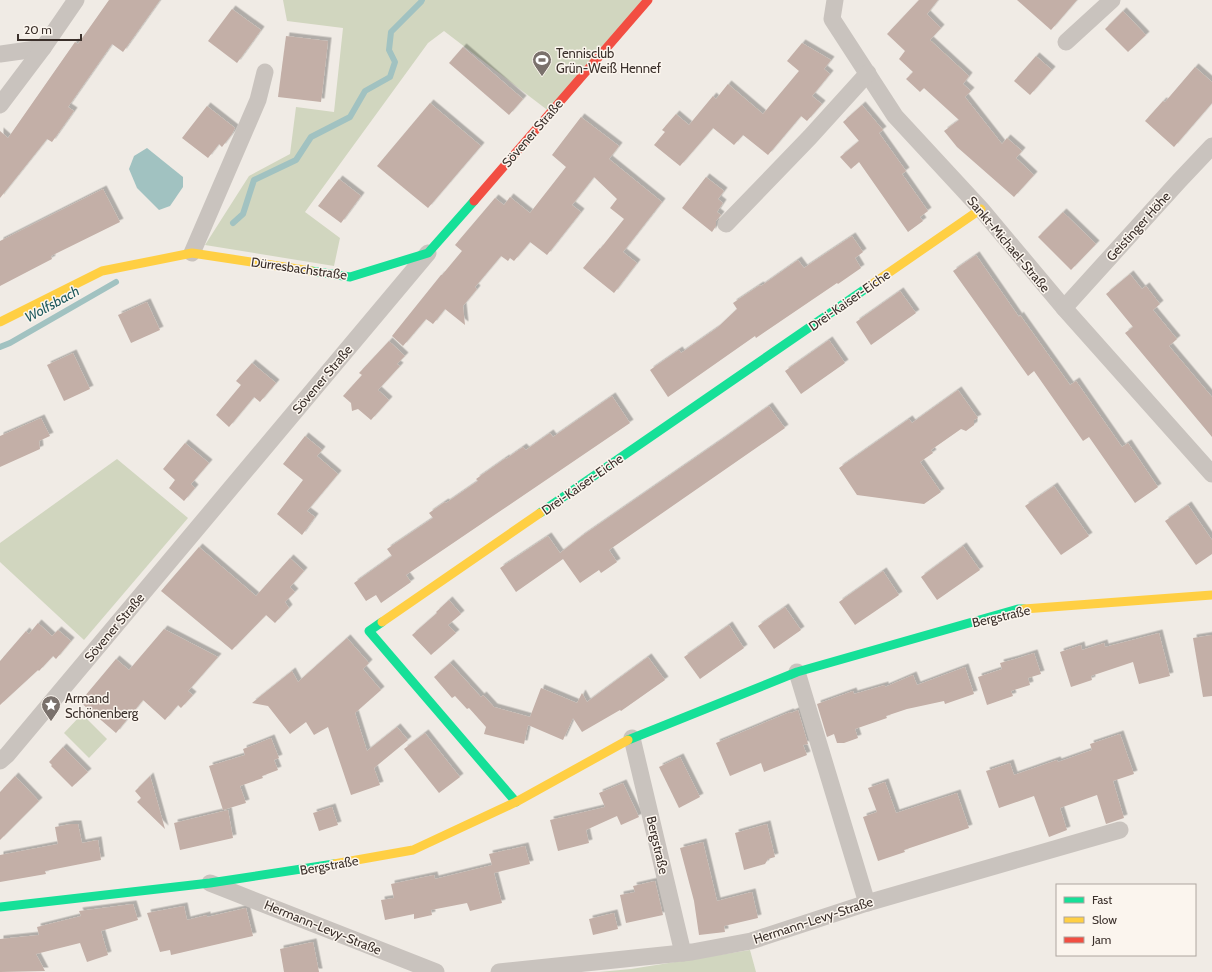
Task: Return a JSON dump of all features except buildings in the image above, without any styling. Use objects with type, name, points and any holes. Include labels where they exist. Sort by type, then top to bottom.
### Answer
[{"type":"street","points":[[0,104],[43,48],[76,0]]},
{"type":"street","name":"Sövener Straße","points":[[0,761],[18,742],[428,253],[648,0]]},
{"type":"street","name":"Sankt-Michael-Straße","points":[[835,0],[832,19],[895,116],[981,209],[1064,308],[1212,474]]},
{"type":"street","points":[[1066,42],[1112,0]]},
{"type":"street","points":[[0,54],[43,48]]},
{"type":"street","points":[[192,253],[258,100],[264,72]]},
{"type":"street","points":[[726,224],[810,137],[868,73]]},
{"type":"street","name":"Geistinger Höhe","points":[[1064,308],[1212,146]]},
{"type":"street","name":"Drei-Kaiser-Eiche","points":[[516,802],[368,631],[981,209]]},
{"type":"street","name":"Dürresbachstraße","points":[[0,322],[102,271],[192,253],[350,277],[428,253]]},
{"type":"street","name":"Bergstraße","points":[[0,907],[210,883],[314,868],[413,850],[516,802],[632,738],[797,672],[1018,609],[1212,595]]},
{"type":"street","points":[[797,672],[867,902]]},
{"type":"street","name":"Bergstraße","points":[[632,738],[683,953]]},
{"type":"street","name":"Hermann-Levy-Straße","points":[[499,972],[683,953],[751,941],[867,902],[1120,830]]},
{"type":"street","name":"Hermann-Levy-Straße","points":[[210,883],[436,972]]},
{"type":"green space","points":[[283,0],[645,0],[550,112],[444,31],[428,43],[305,212],[340,238],[334,266],[205,245],[249,176],[290,154],[296,107],[334,112],[343,28],[287,21]]},
{"type":"green space","points":[[117,459],[188,518],[84,640],[0,562],[0,543]]},
{"type":"green space","points":[[82,714],[107,739],[89,758],[64,733]]},
{"type":"green space","points":[[750,950],[756,972],[599,972],[631,969]]},
{"type":"water","points":[[147,148],[183,177],[183,187],[170,206],[159,210],[137,188],[129,169],[134,156]]},
{"type":"waterway","name":"Wolfsbach","points":[[233,223],[243,214],[254,180],[296,160],[311,137],[350,117],[365,91],[390,77],[395,62],[389,50],[391,32],[422,0]]},
{"type":"waterway","name":"Wolfsbach","points":[[0,347],[10,343],[116,282]]},
{"type":"traffic: fast","points":[[311,271],[350,277],[428,253],[474,201]]},
{"type":"traffic: fast","points":[[540,513],[871,285]]},
{"type":"traffic: fast","points":[[628,740],[797,672],[1018,609],[1024,609]]},
{"type":"traffic: fast","points":[[382,622],[369,631],[516,802]]},
{"type":"traffic: fast","points":[[0,907],[210,883],[334,864]]},
{"type":"traffic: slow","points":[[871,285],[981,209]]},
{"type":"traffic: slow","points":[[0,322],[102,271],[192,253],[311,271]]},
{"type":"traffic: slow","points":[[382,622],[540,513]]},
{"type":"traffic: slow","points":[[1024,609],[1212,595]]},
{"type":"traffic: slow","points":[[334,864],[413,850],[516,802],[628,740]]},
{"type":"traffic: jam","points":[[474,201],[648,0]]},
{"type":"place","name":"Tennisclub Grün-Weiß Hennef","points":[[542,77]]},
{"type":"place","name":"Armand Schönenberg","points":[[51,722]]}]
